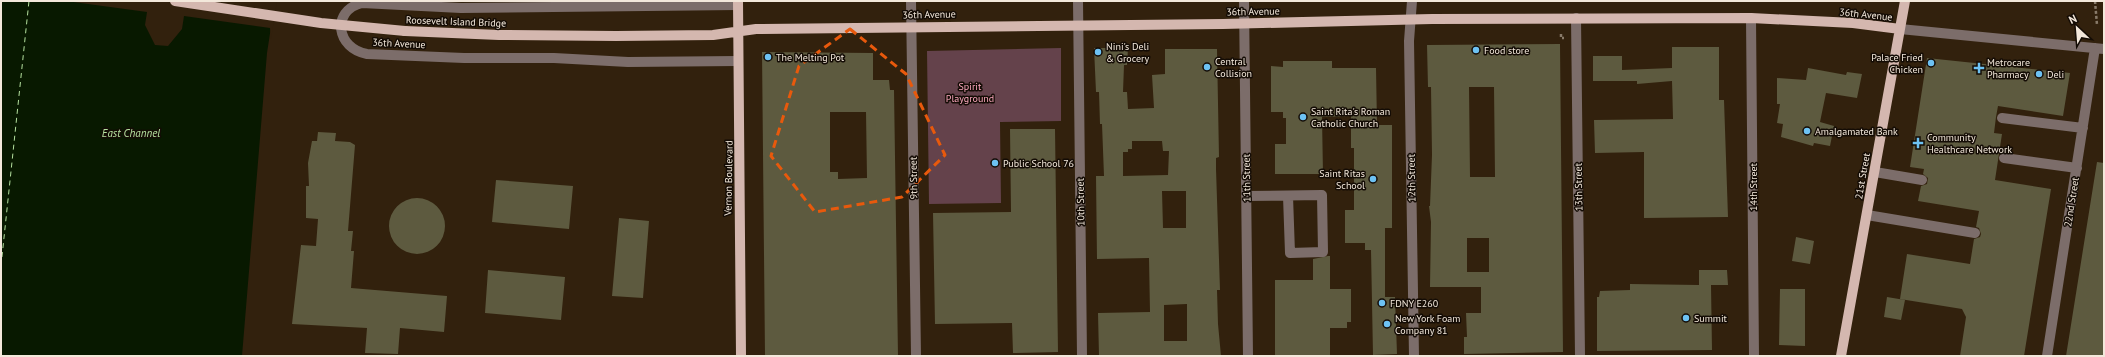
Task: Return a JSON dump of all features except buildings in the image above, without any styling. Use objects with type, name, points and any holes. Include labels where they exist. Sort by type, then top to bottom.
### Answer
[{"type":"main road","name":"Roosevelt Island Bridge","points":[[175,1],[321,23],[405,31],[499,35],[616,36],[713,35],[737,32]]},
{"type":"main road","name":"21st Street","points":[[1841,356],[1905,1]]},
{"type":"main road","name":"Vernon Boulevard","points":[[738,3],[737,32],[740,143],[739,203],[741,356]]},
{"type":"main road","name":"36th Avenue","points":[[737,32],[756,29],[911,26],[1576,18],[1751,18],[1853,23],[1900,29]]},
{"type":"street","name":"9th Street","points":[[911,1],[916,356]]},
{"type":"street","name":"10th Street","points":[[1078,1],[1082,356]]},
{"type":"street","name":"11th Street","points":[[1244,1],[1248,356]]},
{"type":"street","name":"12th Street","points":[[1412,1],[1409,41],[1414,356]]},
{"type":"street","name":"36th Avenue","points":[[738,3],[461,8],[362,3],[352,6],[345,12],[341,31],[346,43],[353,49],[367,54],[464,58],[554,58],[628,62],[738,61]]},
{"type":"street","name":"13th Street","points":[[1576,18],[1580,356]]},
{"type":"street","name":"14th Street","points":[[1751,18],[1754,356]]},
{"type":"street","name":"36th Avenue","points":[[1900,29],[2099,48]]},
{"type":"street","name":"22nd Street","points":[[2047,356],[2083,128],[2099,48]]},
{"type":"street","points":[[2002,118],[2083,128]]},
{"type":"street","points":[[2004,158],[2077,168]]},
{"type":"street","points":[[1875,172],[1922,180]]},
{"type":"street","points":[[1246,196],[1322,195],[1323,252],[1290,253],[1288,196]]},
{"type":"street","points":[[1867,215],[1975,233]]},
{"type":"path","points":[[2095,1],[2097,25]]},
{"type":"path","points":[[1561,34],[1561,38],[1565,38]]},
{"type":"highlighted area","points":[[850,29],[906,74],[945,155],[902,197],[815,212],[771,156],[799,66]]},
{"type":"green space","name":"Spirit Playground","points":[[1061,48],[1061,121],[1000,122],[1001,203],[929,204],[927,51]]},
{"type":"water","name":"East Channel","points":[[1,1],[275,1],[267,53],[242,356],[1,356]]},
{"type":"pier","points":[[66,1],[277,1],[271,39],[270,28],[184,16],[182,29],[168,46],[155,45],[145,25],[147,12]]},
{"type":"ferry route","points":[[1,266],[29,1]]},
{"type":"place","name":"Food store","points":[[1476,50]]},
{"type":"place","name":"Nini's Deli & Grocery","points":[[1098,52]]},
{"type":"place","name":"The Melting Pot","points":[[768,57]]},
{"type":"place","name":"Palace Fried Chicken","points":[[1931,63]]},
{"type":"place","name":"Central Collision","points":[[1207,67]]},
{"type":"place","name":"Metrocare Pharmacy","points":[[1979,68]]},
{"type":"place","name":"Deli","points":[[2039,74]]},
{"type":"place","name":"Saint Rita's Roman Catholic Church","points":[[1303,117]]},
{"type":"place","name":"Amalgamated Bank","points":[[1807,131]]},
{"type":"place","name":"Community Healthcare Network","points":[[1918,143]]},
{"type":"place","name":"Public School 76","points":[[995,163]]},
{"type":"place","name":"Saint Ritas School","points":[[1373,179]]},
{"type":"place","name":"FDNY E260","points":[[1382,303]]},
{"type":"place","name":"Summit","points":[[1686,318]]},
{"type":"place","name":"New York Foam Company 81","points":[[1387,324]]}]
